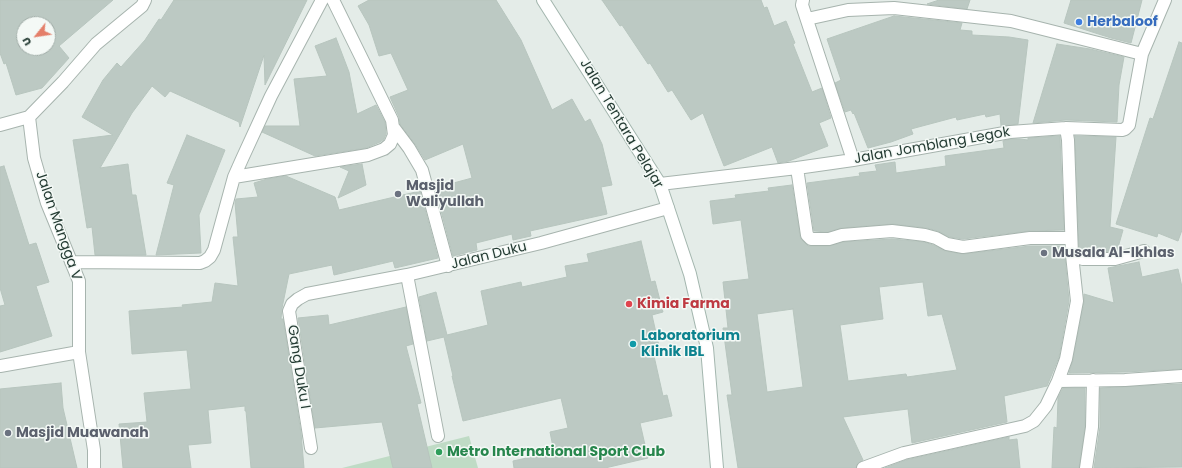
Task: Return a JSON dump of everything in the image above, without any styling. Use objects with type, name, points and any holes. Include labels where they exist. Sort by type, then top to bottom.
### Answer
[{"type":"street","points":[[0,124],[29,117],[63,82],[96,44],[142,6],[145,0]]},
{"type":"street","points":[[71,262],[200,263],[210,257],[214,250],[234,177],[271,96],[322,0]]},
{"type":"street","points":[[234,177],[374,154],[384,150],[390,144],[394,135],[392,120],[333,0]]},
{"type":"street","name":"Jalan Tentara Pelajar","points":[[543,0],[660,184],[690,274],[708,348],[717,468]]},
{"type":"street","name":"Jalan Jomblang Legok","points":[[660,184],[853,160],[1010,132],[1066,128],[1122,130],[1129,125],[1142,54],[1166,0]]},
{"type":"street","points":[[801,2],[853,160]]},
{"type":"street","points":[[807,19],[848,10],[894,8],[1011,21],[1142,54]]},
{"type":"street","name":"Jalan Mangga V","points":[[29,117],[34,158],[47,203],[79,281],[79,352],[94,450],[94,468]]},
{"type":"street","points":[[394,128],[409,148],[422,170],[448,266]]},
{"type":"street","points":[[863,468],[904,453],[1025,426],[1034,421],[1046,406],[1058,381],[1066,359],[1077,301],[1072,255],[1066,128]]},
{"type":"street","points":[[797,168],[807,236],[811,239],[829,239],[842,235],[892,231],[926,235],[947,244],[963,248],[1030,238],[1071,238]]},
{"type":"street","name":"Jalan Duku","points":[[307,294],[448,266],[541,243],[668,208]]},
{"type":"street","points":[[1072,255],[1083,259],[1115,259],[1144,251]]},
{"type":"street","points":[[407,275],[438,436]]},
{"type":"street","name":"Gang Duku I","points":[[307,294],[298,298],[292,304],[289,311],[311,448]]},
{"type":"street","points":[[0,366],[79,352]]},
{"type":"street","points":[[1058,381],[1182,376]]},
{"type":"street","points":[[1086,468],[1092,427],[1093,380]]},
{"type":"green space","name":"Metro International Sport Club","points":[[469,436],[478,468],[342,468]]},
{"type":"building","points":[[0,0],[113,0],[59,46],[69,58],[42,88],[16,95],[6,63],[4,64],[0,53]]},
{"type":"building","points":[[174,0],[307,0],[265,85],[264,55],[240,127],[239,122],[170,91],[165,97],[152,86],[132,113],[100,168],[128,164],[132,195],[136,195],[146,255],[95,255],[92,227],[87,228],[73,140],[113,135],[82,117],[103,80],[117,63],[121,67],[145,40],[159,19],[161,20]]},
{"type":"building","points":[[369,0],[496,0],[521,40],[552,110],[572,99],[585,122],[590,119],[602,144],[612,185],[601,187],[607,214],[530,231],[531,236],[513,240],[512,234],[476,243],[477,250],[453,256],[435,188],[472,178],[463,144],[425,160],[400,124],[399,117],[390,97],[408,90],[391,53],[379,56],[369,25],[358,6]]},
{"type":"building","points":[[602,0],[761,0],[764,8],[767,7],[774,26],[786,21],[795,43],[793,44],[812,92],[822,88],[831,118],[819,123],[828,146],[789,161],[778,163],[772,147],[724,166],[703,113],[691,120],[672,90],[668,92],[650,63],[648,64],[622,25],[620,26]]},
{"type":"building","points":[[939,0],[970,0],[967,9],[927,4]]},
{"type":"building","points":[[1071,0],[1142,0],[1131,43],[1064,23]]},
{"type":"building","points":[[894,16],[962,23],[960,30],[972,31],[972,35],[1009,37],[1028,40],[1018,124],[1001,126],[1000,114],[986,117],[985,114],[957,120],[956,117],[911,129],[913,134],[868,148],[854,113],[853,114],[851,110],[845,112],[835,83],[841,80],[827,39]]},
{"type":"building","points":[[336,38],[349,72],[357,114],[376,105],[385,122],[386,134],[384,139],[380,142],[366,148],[315,156],[262,132],[265,126],[300,126],[294,79],[327,76],[315,46]]},
{"type":"building","points":[[1179,42],[1182,43],[1182,230],[1178,241],[1158,233],[1157,237],[1116,224],[1150,118],[1153,119]]},
{"type":"building","points":[[1057,44],[1090,49],[1124,57],[1119,85],[1117,122],[1066,120],[1033,123]]},
{"type":"building","points":[[187,135],[225,150],[199,215],[201,253],[156,255],[174,185],[167,183]]},
{"type":"building","points":[[1060,136],[1064,230],[1029,231],[963,239],[950,237],[938,231],[927,228],[893,224],[841,228],[828,232],[814,231],[807,183],[860,176],[859,173],[877,171],[875,165],[895,162],[896,173],[946,166],[945,156],[1004,148],[1003,141],[1011,139],[1028,140],[1028,138]]},
{"type":"building","points":[[1075,136],[1116,137],[1110,227],[1123,230],[1117,251],[1091,252],[1079,250]]},
{"type":"building","points":[[362,164],[366,185],[338,198],[349,171],[340,167]]},
{"type":"building","points":[[4,166],[29,245],[36,243],[49,282],[36,286],[52,336],[0,352],[0,306],[5,305],[0,288],[0,167]]},
{"type":"building","points":[[286,176],[335,197],[339,210],[420,191],[438,258],[395,268],[393,261],[334,275],[332,265],[289,274],[281,319],[283,319],[301,433],[304,468],[251,468],[245,406],[208,410],[211,443],[188,445],[191,468],[123,468],[119,424],[147,422],[144,393],[191,389],[187,350],[132,354],[129,311],[183,307],[182,305],[212,302],[215,283],[238,286],[233,237],[238,237],[235,203],[236,199],[258,197],[254,183]]},
{"type":"building","points":[[792,185],[800,236],[808,246],[829,246],[843,242],[892,239],[924,242],[945,251],[964,254],[1030,246],[1064,246],[1069,301],[1059,357],[1047,386],[1004,396],[1007,422],[912,443],[908,409],[843,417],[863,460],[858,463],[856,468],[738,468],[727,395],[732,395],[723,328],[728,328],[723,282],[749,279],[741,220],[713,224],[710,201],[736,198],[735,195],[769,191],[768,188]],"holes":[[[923,282],[928,316],[942,314],[957,370],[907,377],[906,374],[848,381],[840,325],[883,319],[879,287]],[[793,309],[803,387],[767,392],[757,314]]]},
{"type":"building","points":[[641,241],[651,282],[655,281],[663,312],[652,315],[661,355],[654,356],[663,396],[667,395],[672,416],[640,423],[648,458],[605,468],[514,468],[513,461],[554,452],[550,432],[568,428],[561,398],[463,421],[444,337],[427,341],[419,297],[436,292],[447,335],[488,325],[481,291],[521,282],[522,287],[567,277],[565,266],[589,262],[587,254]]},
{"type":"building","points":[[1139,262],[1142,277],[1178,269],[1182,287],[1182,369],[1069,373],[1073,360],[1084,302],[1084,294],[1114,303],[1108,268]]},
{"type":"building","points":[[406,307],[413,344],[406,346],[421,403],[417,404],[432,468],[393,468],[382,422],[315,428],[298,318],[328,315],[329,325]]},
{"type":"building","points":[[61,383],[63,408],[77,468],[0,468],[0,389]]},
{"type":"building","points":[[1182,384],[1182,467],[1094,468],[1100,427],[1100,388]]},
{"type":"building","points":[[1063,388],[1085,388],[1085,426],[1079,468],[1052,468],[1054,427],[1057,428],[1058,398]]},
{"type":"building","points":[[1009,437],[1009,440],[1017,439],[1020,468],[885,468],[906,460]]},
{"type":"place","name":"Herbaloof","points":[[1079,22]]},
{"type":"place","name":"Masjid Waliyullah","points":[[398,194]]},
{"type":"place","name":"Musala Al-Ikhlas","points":[[1044,253]]},
{"type":"place","name":"Kimia Farma","points":[[629,304]]},
{"type":"place","name":"Laboratorium Klinik IBL","points":[[633,344]]},
{"type":"place","name":"Masjid Muawanah","points":[[8,433]]},
{"type":"place","name":"Metro International Sport Club","points":[[439,452]]}]
